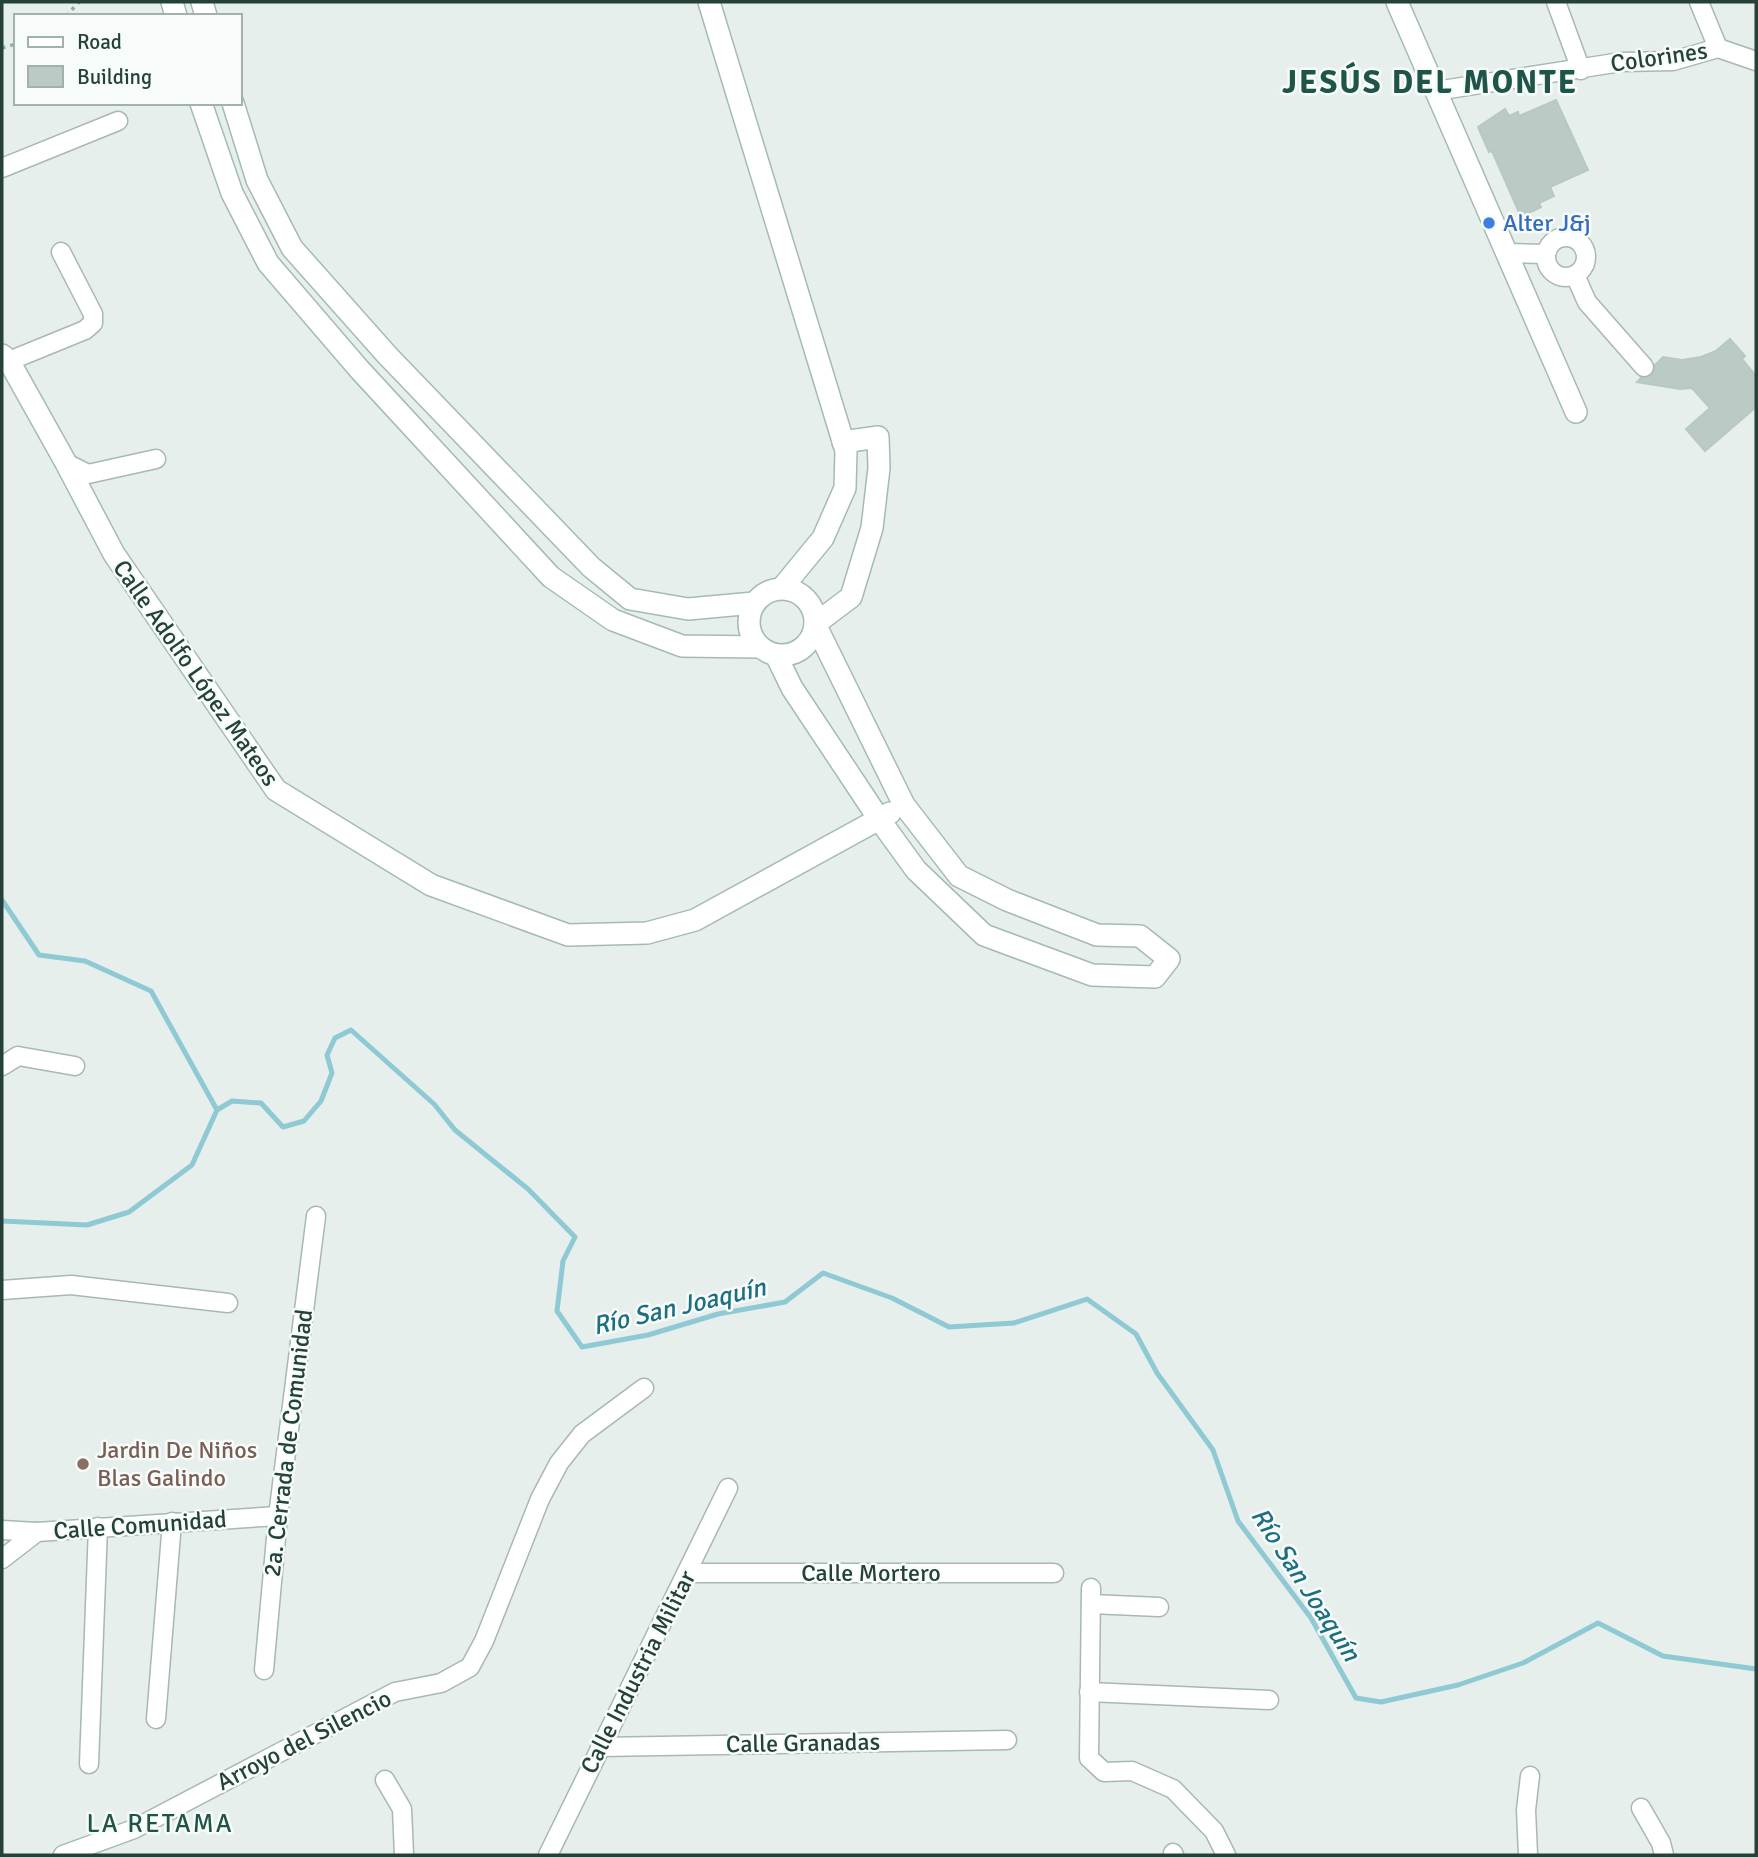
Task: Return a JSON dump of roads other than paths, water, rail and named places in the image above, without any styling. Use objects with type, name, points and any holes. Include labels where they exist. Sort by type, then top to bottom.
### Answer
[{"type":"street","points":[[709,2],[846,451],[845,488],[823,538],[782,588]]},
{"type":"street","points":[[1396,2],[1576,412]]},
{"type":"street","points":[[1556,2],[1581,70]]},
{"type":"street","points":[[1699,2],[1718,48]]},
{"type":"street","name":"Colorines","points":[[1436,91],[1621,62],[1673,61],[1718,48],[1756,61]]},
{"type":"street","points":[[202,105],[232,193],[268,263],[359,369],[551,578],[613,620],[682,646],[768,651],[788,655],[798,651],[813,635],[816,624],[851,597],[872,528],[879,468],[878,438],[843,442]]},
{"type":"street","points":[[234,105],[257,180],[292,248],[387,355],[591,567],[630,599],[688,609],[754,603]]},
{"type":"street","points":[[2,168],[118,121]]},
{"type":"street","points":[[1565,236],[1582,244],[1586,261],[1582,270],[1575,275],[1564,277],[1555,273],[1548,265],[1546,254],[1556,239],[1565,236]]},
{"type":"street","points":[[6,358],[85,330],[93,323],[93,314],[61,252]]},
{"type":"street","points":[[1507,253],[1546,254]]},
{"type":"street","points":[[1575,275],[1587,302],[1644,367]]},
{"type":"street","name":"Calle Adolfo López Mateos","points":[[6,358],[114,554],[276,790],[431,885],[568,935],[647,933],[695,920],[904,805]]},
{"type":"street","points":[[66,463],[88,474],[156,459]]},
{"type":"street","points":[[782,588],[803,595],[810,603],[816,624],[904,805],[959,876],[1007,900],[1097,935],[1140,936],[1169,959],[1155,977],[1092,975],[984,935],[916,870],[879,819],[768,651],[750,630],[750,611],[754,603],[762,595],[782,588]]},
{"type":"street","points":[[2,1066],[18,1056],[75,1066]]},
{"type":"street","name":"2a. Cerrada de Comunidad","points":[[264,1670],[278,1516],[316,1216]]},
{"type":"street","points":[[2,1290],[71,1285],[228,1303]]},
{"type":"street","name":"Arroyo del Silencio","points":[[63,1855],[134,1829],[395,1692],[441,1683],[470,1667],[484,1641],[540,1499],[559,1463],[582,1434],[644,1388]]},
{"type":"street","name":"Calle Industria Militar","points":[[548,1855],[728,1488]]},
{"type":"street","name":"Calle Comunidad","points":[[2,1530],[37,1532],[278,1516]]},
{"type":"street","points":[[156,1719],[172,1521]]},
{"type":"street","points":[[89,1764],[98,1527]]},
{"type":"street","points":[[2,1559],[37,1532]]},
{"type":"street","name":"Calle Mortero","points":[[688,1573],[1054,1573]]},
{"type":"street","points":[[1159,1607],[1091,1596],[1089,1758],[1104,1772],[1132,1771],[1173,1789],[1214,1831],[1226,1855]]},
{"type":"street","points":[[1089,1692],[1269,1700]]},
{"type":"street","name":"Calle Granadas","points":[[600,1747],[1007,1740]]},
{"type":"street","points":[[1528,1855],[1526,1810],[1531,1776]]},
{"type":"street","points":[[386,1780],[402,1810],[404,1855]]},
{"type":"street","points":[[1642,1808],[1661,1843],[1664,1855]]},
{"type":"waterway","points":[[2,900],[39,955],[85,961],[151,991],[217,1110]]},
{"type":"waterway","name":"Río San Joaquín","points":[[2,1221],[87,1225],[129,1212],[192,1165],[217,1110],[232,1101],[261,1103],[283,1127],[304,1121],[321,1101],[332,1073],[327,1055],[335,1038],[351,1030],[434,1104],[455,1130],[528,1189],[575,1237],[563,1261],[557,1311],[582,1347],[648,1335],[718,1314],[785,1302],[823,1273],[892,1298],[949,1327],[1014,1323],[1087,1299],[1136,1334],[1157,1373],[1213,1450],[1238,1521],[1311,1618],[1356,1698],[1381,1702],[1458,1685],[1523,1663],[1598,1623],[1663,1656],[1756,1669]]},
{"type":"place","name":"Alter J&j","points":[[1489,223]]},
{"type":"place","name":"Jardin De Niños Blas Galindo","points":[[83,1464]]},
{"type":"district","name":"JESÚS DEL MONTE","points":[[1430,82]]},
{"type":"district","name":"LA RETAMA","points":[[160,1823]]}]
